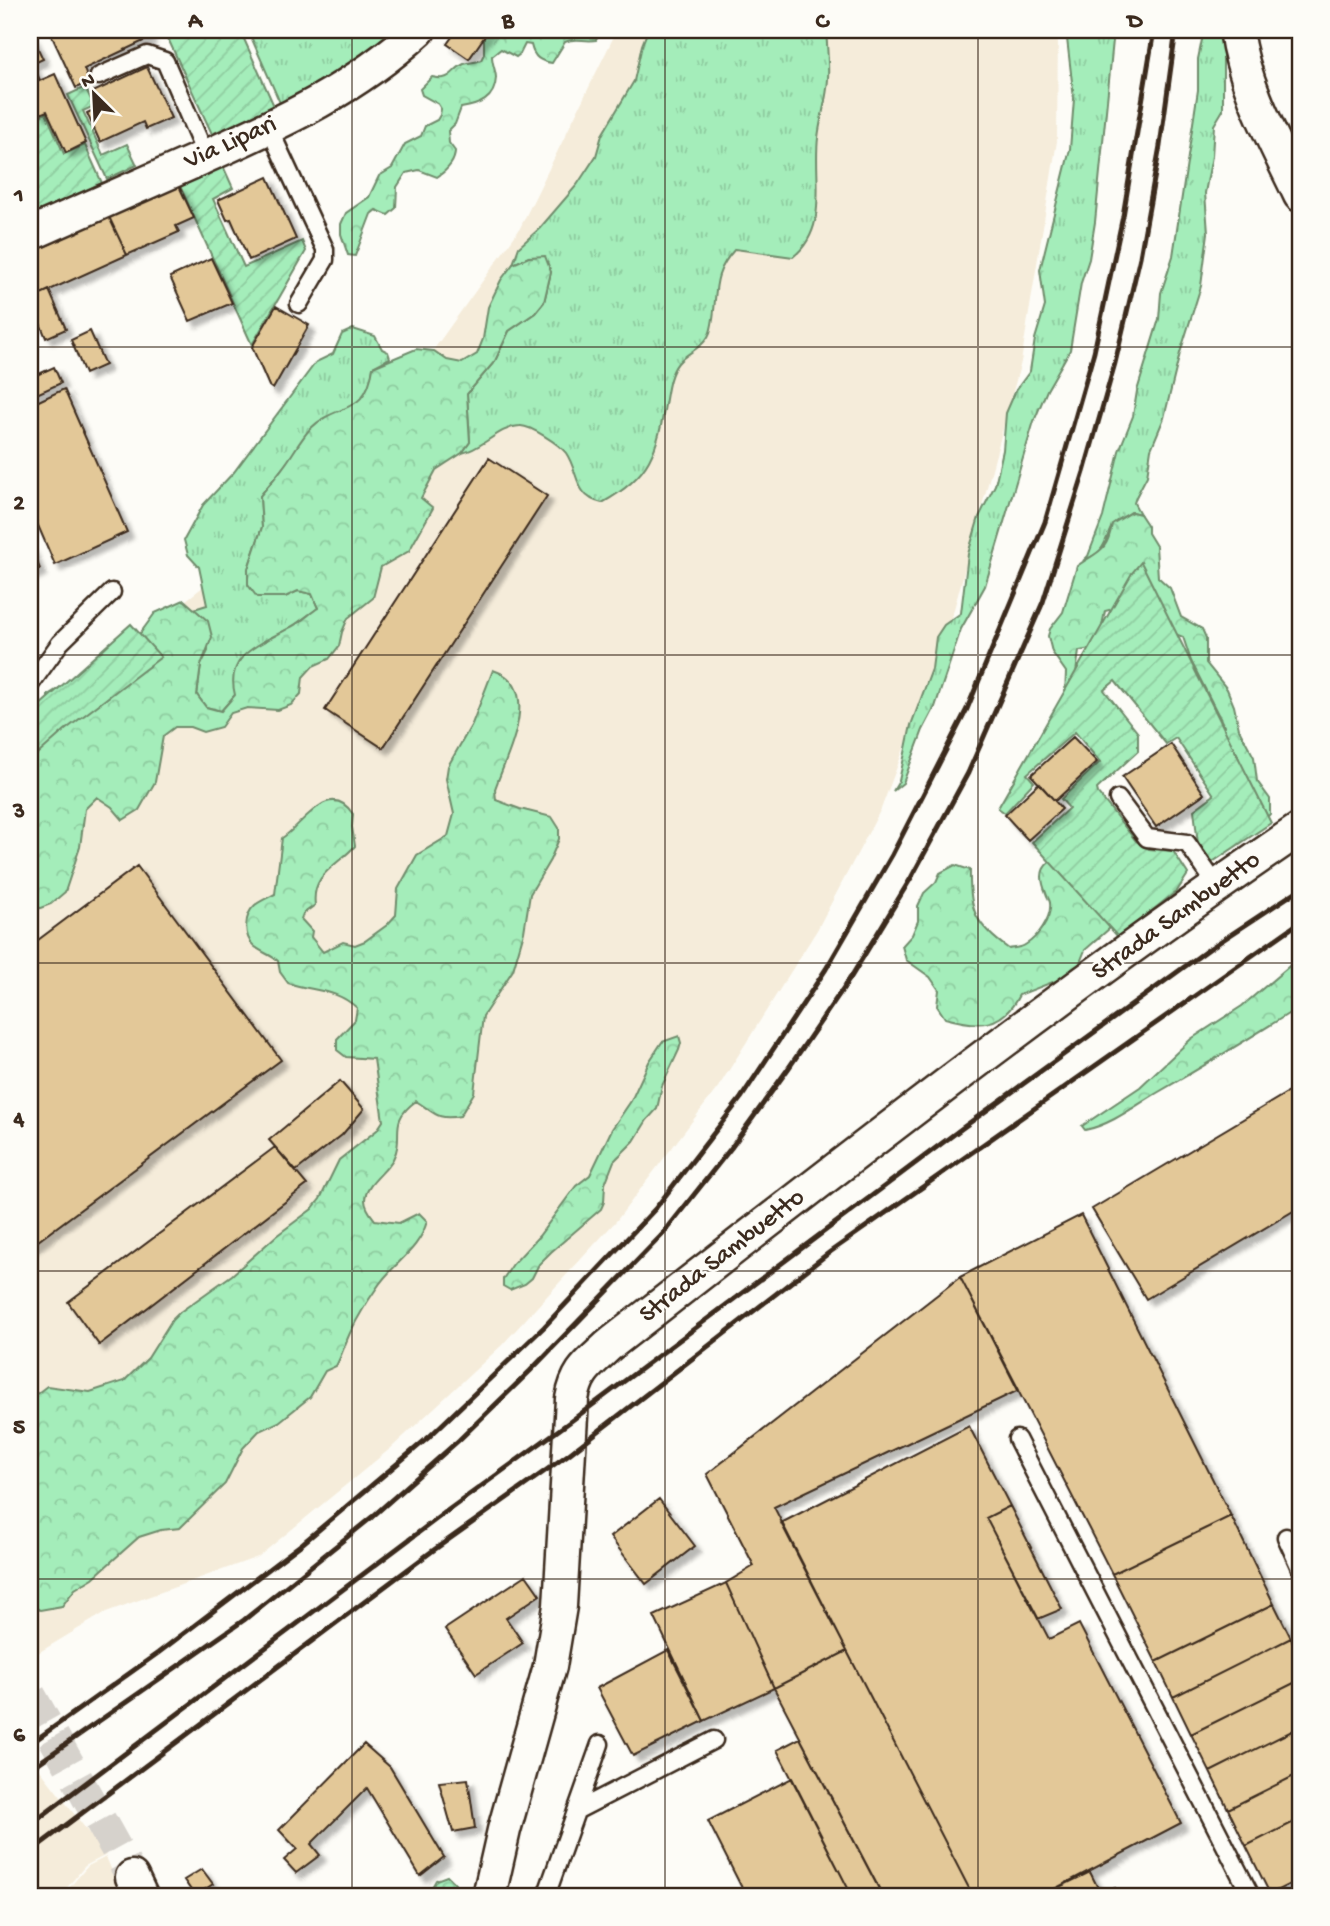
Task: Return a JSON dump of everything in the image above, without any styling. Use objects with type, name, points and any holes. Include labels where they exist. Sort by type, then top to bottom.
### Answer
[{"type":"street","name":"Via Lipari","points":[[30,234],[269,128],[323,101],[379,64],[419,30]]},
{"type":"street","points":[[1236,30],[1239,55],[1254,97],[1300,195]]},
{"type":"street","name":"Strada Sambuetto","points":[[489,1896],[504,1830],[550,1667],[560,1606],[572,1399],[575,1382],[581,1371],[608,1346],[888,1128],[1217,886],[1300,829]]},
{"type":"lane","points":[[99,76],[147,55],[164,61],[206,156]]},
{"type":"lane","points":[[269,128],[325,248],[325,260],[299,304]]},
{"type":"lane","points":[[30,685],[60,643],[112,592]]},
{"type":"lane","points":[[1118,799],[1147,838],[1187,843],[1217,886]]},
{"type":"lane","points":[[1017,1438],[1251,1896]]},
{"type":"lane","points":[[1286,1537],[1300,1568]]},
{"type":"lane","points":[[576,1811],[714,1740]]},
{"type":"lane","points":[[546,1896],[600,1744]]},
{"type":"shaded area","points":[[617,30],[1058,30],[1057,141],[1021,362],[947,635],[881,809],[817,930],[719,1086],[617,1220],[502,1345],[391,1448],[258,1557],[106,1612],[38,1653],[30,1638],[30,756],[185,601],[342,478],[519,230]]},
{"type":"shaded area","points":[[30,1757],[106,1855],[85,1866],[60,1896],[30,1896]]},
{"type":"shaded area","points":[[106,1857],[123,1896],[62,1896],[88,1866]]},
{"type":"green space","points":[[164,30],[240,30],[274,106],[212,134]]},
{"type":"green space","points":[[248,30],[399,30],[345,71],[280,103]]},
{"type":"green space","points":[[484,30],[596,30],[599,35],[596,40],[565,42],[552,63],[538,58],[531,45],[525,44],[516,57],[501,49],[492,56],[496,78],[493,92],[480,103],[461,108],[455,124],[448,131],[449,143],[455,151],[449,166],[437,177],[419,170],[406,173],[397,187],[396,208],[388,215],[376,210],[371,214],[355,256],[348,255],[341,234],[341,224],[346,213],[369,197],[379,176],[392,168],[405,144],[421,136],[425,126],[437,120],[440,115],[438,104],[422,95],[420,89],[432,77],[447,77],[464,64],[481,60],[484,54]]},
{"type":"green space","points":[[648,30],[826,30],[828,79],[818,138],[818,202],[812,232],[793,257],[735,249],[727,259],[718,278],[709,335],[678,363],[673,371],[659,434],[649,461],[631,483],[602,503],[593,500],[582,490],[566,453],[531,429],[512,427],[462,453],[470,442],[467,394],[495,361],[509,331],[535,313],[544,302],[551,272],[529,257],[513,264],[519,247],[540,228],[577,185],[596,156],[602,135],[634,81]]},
{"type":"green space","points":[[1066,30],[1114,30],[1095,222],[1070,350],[1047,390],[1034,421],[985,586],[961,629],[935,707],[923,730],[903,783],[893,791],[899,781],[911,725],[932,669],[936,637],[944,625],[961,613],[968,554],[979,517],[995,485],[1003,450],[1006,413],[1016,390],[1030,371],[1035,339],[1045,306],[1040,270],[1070,149],[1074,99]]},
{"type":"green space","points":[[1204,30],[1220,30],[1223,48],[1223,110],[1214,125],[1205,193],[1208,233],[1201,286],[1180,353],[1164,418],[1151,449],[1147,476],[1134,503],[1140,514],[1131,512],[1116,522],[1100,550],[1083,561],[1088,556],[1103,517],[1119,451],[1133,416],[1137,391],[1159,319],[1161,293],[1173,256],[1198,90],[1198,59]]},
{"type":"green space","points":[[85,87],[94,106],[83,111],[103,155],[127,144],[137,165],[107,179],[68,95]]},
{"type":"green space","points":[[46,113],[64,154],[85,145],[102,183],[34,213],[30,204],[30,120]]},
{"type":"green space","points":[[223,166],[233,188],[213,199],[244,267],[302,241],[306,251],[252,345],[180,186]]},
{"type":"green space","points":[[545,256],[551,272],[544,302],[535,313],[509,331],[495,361],[467,394],[470,442],[462,453],[436,470],[421,498],[433,508],[409,551],[381,567],[373,598],[348,618],[339,646],[329,659],[313,666],[303,677],[301,694],[291,705],[278,710],[247,708],[231,713],[221,727],[203,732],[190,727],[175,727],[163,736],[155,782],[139,810],[123,820],[112,807],[97,797],[85,809],[80,847],[65,892],[51,904],[30,912],[30,840],[35,830],[30,812],[30,738],[48,710],[48,695],[136,639],[155,613],[184,600],[208,621],[212,637],[201,665],[197,695],[206,707],[221,711],[235,695],[235,669],[248,652],[295,625],[318,608],[312,594],[298,591],[285,597],[257,597],[248,585],[248,569],[262,527],[260,496],[310,429],[320,420],[357,402],[364,394],[373,367],[416,349],[434,351],[447,360],[462,363],[477,354],[483,339],[488,307],[501,280],[513,264],[529,257]]},
{"type":"green space","points":[[353,329],[375,336],[390,358],[373,367],[371,383],[364,397],[350,407],[322,419],[260,496],[262,527],[248,569],[285,597],[298,591],[312,594],[318,608],[292,627],[264,641],[235,695],[221,711],[206,707],[197,695],[201,665],[208,651],[207,621],[194,609],[207,605],[199,567],[188,555],[184,540],[203,505],[234,472],[316,362],[333,354],[342,334]]},
{"type":"green space","points":[[1132,512],[1140,514],[1148,526],[1148,533],[1156,546],[1158,577],[1170,588],[1181,617],[1202,629],[1206,638],[1206,663],[1227,689],[1234,706],[1239,729],[1254,757],[1257,781],[1270,799],[1270,814],[1259,827],[1237,753],[1222,734],[1224,726],[1191,661],[1183,637],[1113,609],[1105,611],[1096,648],[1079,651],[1076,673],[1065,694],[1066,672],[1052,652],[1048,636],[1050,629],[1063,612],[1077,566],[1104,547],[1112,524]]},
{"type":"green space","points":[[1141,562],[1271,823],[1211,863],[1198,844],[1194,810],[1214,795],[1176,738],[1166,744],[1115,681],[1104,690],[1138,733],[1138,751],[1097,789],[1098,793],[1136,841],[1149,849],[1173,851],[1188,874],[1177,891],[1118,937],[1032,842],[1069,808],[1061,799],[1100,762],[1075,732],[1027,774],[1034,782],[1005,813],[998,808],[1132,573]]},
{"type":"green space","points":[[131,624],[161,657],[65,730],[30,761],[30,714]]},
{"type":"green space","points":[[493,670],[508,678],[517,691],[519,706],[513,741],[495,789],[496,800],[552,817],[559,828],[559,839],[530,894],[524,932],[513,970],[483,1016],[474,1093],[460,1116],[441,1116],[416,1101],[407,1109],[399,1122],[398,1142],[393,1159],[366,1194],[366,1206],[375,1220],[399,1223],[419,1213],[427,1221],[423,1232],[412,1249],[382,1280],[369,1299],[336,1366],[325,1371],[310,1397],[279,1422],[259,1431],[243,1448],[225,1484],[180,1528],[161,1530],[139,1537],[93,1578],[75,1589],[62,1606],[40,1610],[30,1604],[30,1399],[47,1386],[90,1392],[124,1381],[148,1358],[180,1312],[232,1275],[312,1209],[320,1199],[339,1160],[377,1130],[383,1121],[374,1059],[346,1057],[337,1050],[337,1039],[355,1020],[357,1008],[341,997],[288,983],[280,972],[278,961],[254,946],[248,937],[247,920],[251,909],[275,894],[282,838],[325,803],[335,801],[344,804],[353,814],[355,846],[321,878],[315,894],[315,905],[303,914],[301,919],[312,931],[311,937],[323,952],[343,942],[355,945],[365,941],[387,925],[396,915],[398,889],[417,855],[448,836],[454,814],[446,779],[448,766],[472,724]]},
{"type":"green space","points":[[1063,854],[1110,928],[1085,950],[1079,965],[1066,977],[1019,995],[997,1020],[978,1024],[945,1018],[937,1006],[939,990],[930,977],[906,960],[902,946],[912,935],[918,921],[918,906],[924,893],[936,882],[940,873],[955,865],[970,870],[973,906],[981,924],[1009,949],[1019,947],[1034,938],[1049,915],[1050,903],[1043,886],[1042,874],[1046,865]]},
{"type":"green space","points":[[1300,957],[1300,1005],[1296,1009],[1122,1114],[1095,1128],[1085,1130],[1082,1126],[1140,1087],[1191,1039],[1242,1006]]},
{"type":"green space","points":[[679,1036],[679,1050],[662,1086],[657,1109],[634,1141],[614,1161],[605,1184],[601,1209],[551,1252],[525,1284],[510,1290],[503,1286],[503,1279],[513,1264],[539,1236],[576,1186],[590,1175],[612,1129],[631,1101],[649,1062],[662,1042]]},
{"type":"green space","points":[[447,1876],[455,1884],[455,1896],[427,1896],[436,1880]]},
{"type":"building","points":[[49,30],[146,30],[150,38],[84,69],[89,82],[76,88]]},
{"type":"building","points":[[457,30],[489,30],[469,59],[447,44]]},
{"type":"building","points":[[32,36],[43,59],[32,64],[40,80],[30,85],[30,37]]},
{"type":"building","points":[[147,67],[171,118],[146,129],[143,122],[100,142],[87,113],[100,107],[93,92]]},
{"type":"building","points":[[55,74],[86,143],[66,153],[47,111],[40,114],[30,92],[30,85]]},
{"type":"building","points":[[268,177],[296,239],[249,260],[231,219],[227,220],[218,200]]},
{"type":"building","points":[[179,186],[194,218],[176,226],[179,232],[127,255],[109,217]]},
{"type":"building","points":[[109,217],[127,255],[30,299],[30,253]]},
{"type":"building","points":[[211,258],[232,303],[190,321],[170,277]]},
{"type":"building","points":[[49,290],[66,329],[46,338],[30,299]]},
{"type":"building","points":[[276,306],[309,325],[273,389],[269,386],[252,347]]},
{"type":"building","points":[[90,331],[105,365],[85,374],[71,340]]},
{"type":"building","points":[[54,367],[61,383],[30,397],[30,378]]},
{"type":"building","points":[[64,389],[127,532],[55,565],[30,507],[30,405]]},
{"type":"building","points":[[489,458],[547,496],[383,748],[325,710]]},
{"type":"building","points":[[30,546],[40,569],[30,574]]},
{"type":"building","points":[[1073,737],[1097,762],[1055,801],[1031,775]]},
{"type":"building","points":[[1171,744],[1204,794],[1156,827],[1122,777]]},
{"type":"building","points":[[1039,783],[1062,809],[1028,840],[1005,815]]},
{"type":"building","points":[[137,866],[281,1060],[30,1247],[30,946]]},
{"type":"building","points":[[340,1081],[364,1109],[342,1135],[296,1171],[269,1140]]},
{"type":"building","points":[[1300,1085],[1300,1207],[1146,1299],[1092,1209]]},
{"type":"building","points":[[275,1147],[307,1185],[99,1345],[68,1302]]},
{"type":"building","points":[[1081,1215],[1231,1516],[1112,1574],[960,1277]]},
{"type":"building","points":[[960,1277],[1019,1390],[774,1507],[847,1651],[774,1688],[726,1583],[754,1566],[707,1474]]},
{"type":"building","points":[[969,1426],[1010,1506],[986,1518],[1049,1639],[1079,1624],[1181,1823],[1041,1896],[973,1896],[781,1523]]},
{"type":"building","points":[[659,1499],[695,1546],[646,1584],[610,1537]]},
{"type":"building","points":[[1010,1506],[1062,1609],[1038,1619],[986,1518]]},
{"type":"building","points":[[1231,1516],[1274,1604],[1156,1662],[1112,1574]]},
{"type":"building","points":[[526,1575],[540,1595],[506,1618],[523,1643],[476,1674],[445,1629]]},
{"type":"building","points":[[726,1583],[774,1688],[704,1721],[654,1616]]},
{"type":"building","points":[[1274,1604],[1291,1638],[1173,1697],[1156,1662]]},
{"type":"building","points":[[1291,1638],[1300,1657],[1300,1680],[1191,1734],[1173,1697]]},
{"type":"building","points":[[668,1650],[704,1721],[633,1756],[597,1688]]},
{"type":"building","points":[[847,1651],[973,1896],[883,1896],[774,1688]]},
{"type":"building","points":[[1300,1680],[1300,1727],[1210,1772],[1191,1734]]},
{"type":"building","points":[[1300,1727],[1300,1773],[1228,1809],[1210,1772]]},
{"type":"building","points":[[800,1738],[879,1889],[864,1896],[852,1896],[777,1750]]},
{"type":"building","points":[[364,1744],[390,1767],[444,1857],[420,1876],[367,1788],[311,1844],[320,1855],[296,1873],[284,1860],[297,1849],[279,1830]]},
{"type":"building","points":[[1300,1773],[1300,1819],[1246,1846],[1228,1809]]},
{"type":"building","points":[[792,1778],[852,1896],[746,1896],[708,1821]]},
{"type":"building","points":[[468,1779],[475,1828],[453,1832],[439,1782]]},
{"type":"building","points":[[1300,1819],[1300,1879],[1270,1894],[1246,1846]]},
{"type":"building","points":[[202,1869],[213,1884],[195,1896],[184,1880]]},
{"type":"building","points":[[1090,1872],[1101,1894],[1115,1888],[1119,1896],[1041,1896]]},
{"type":"tunnel","points":[[30,1695],[132,1877]]},
{"type":"railway","points":[[30,1744],[158,1653],[303,1543],[429,1437],[544,1327],[655,1209],[741,1098],[826,969],[892,855],[967,709],[1045,522],[1094,352],[1123,216],[1154,30]]},
{"type":"railway","points":[[30,1769],[244,1620],[372,1517],[459,1440],[662,1235],[731,1148],[851,977],[911,878],[968,773],[1043,602],[1115,363],[1140,257],[1160,146],[1176,30]]},
{"type":"railway","points":[[30,1825],[961,1129],[1209,949],[1300,889]]},
{"type":"railway","points":[[30,1852],[431,1552],[569,1454],[830,1252],[1300,922]]}]
